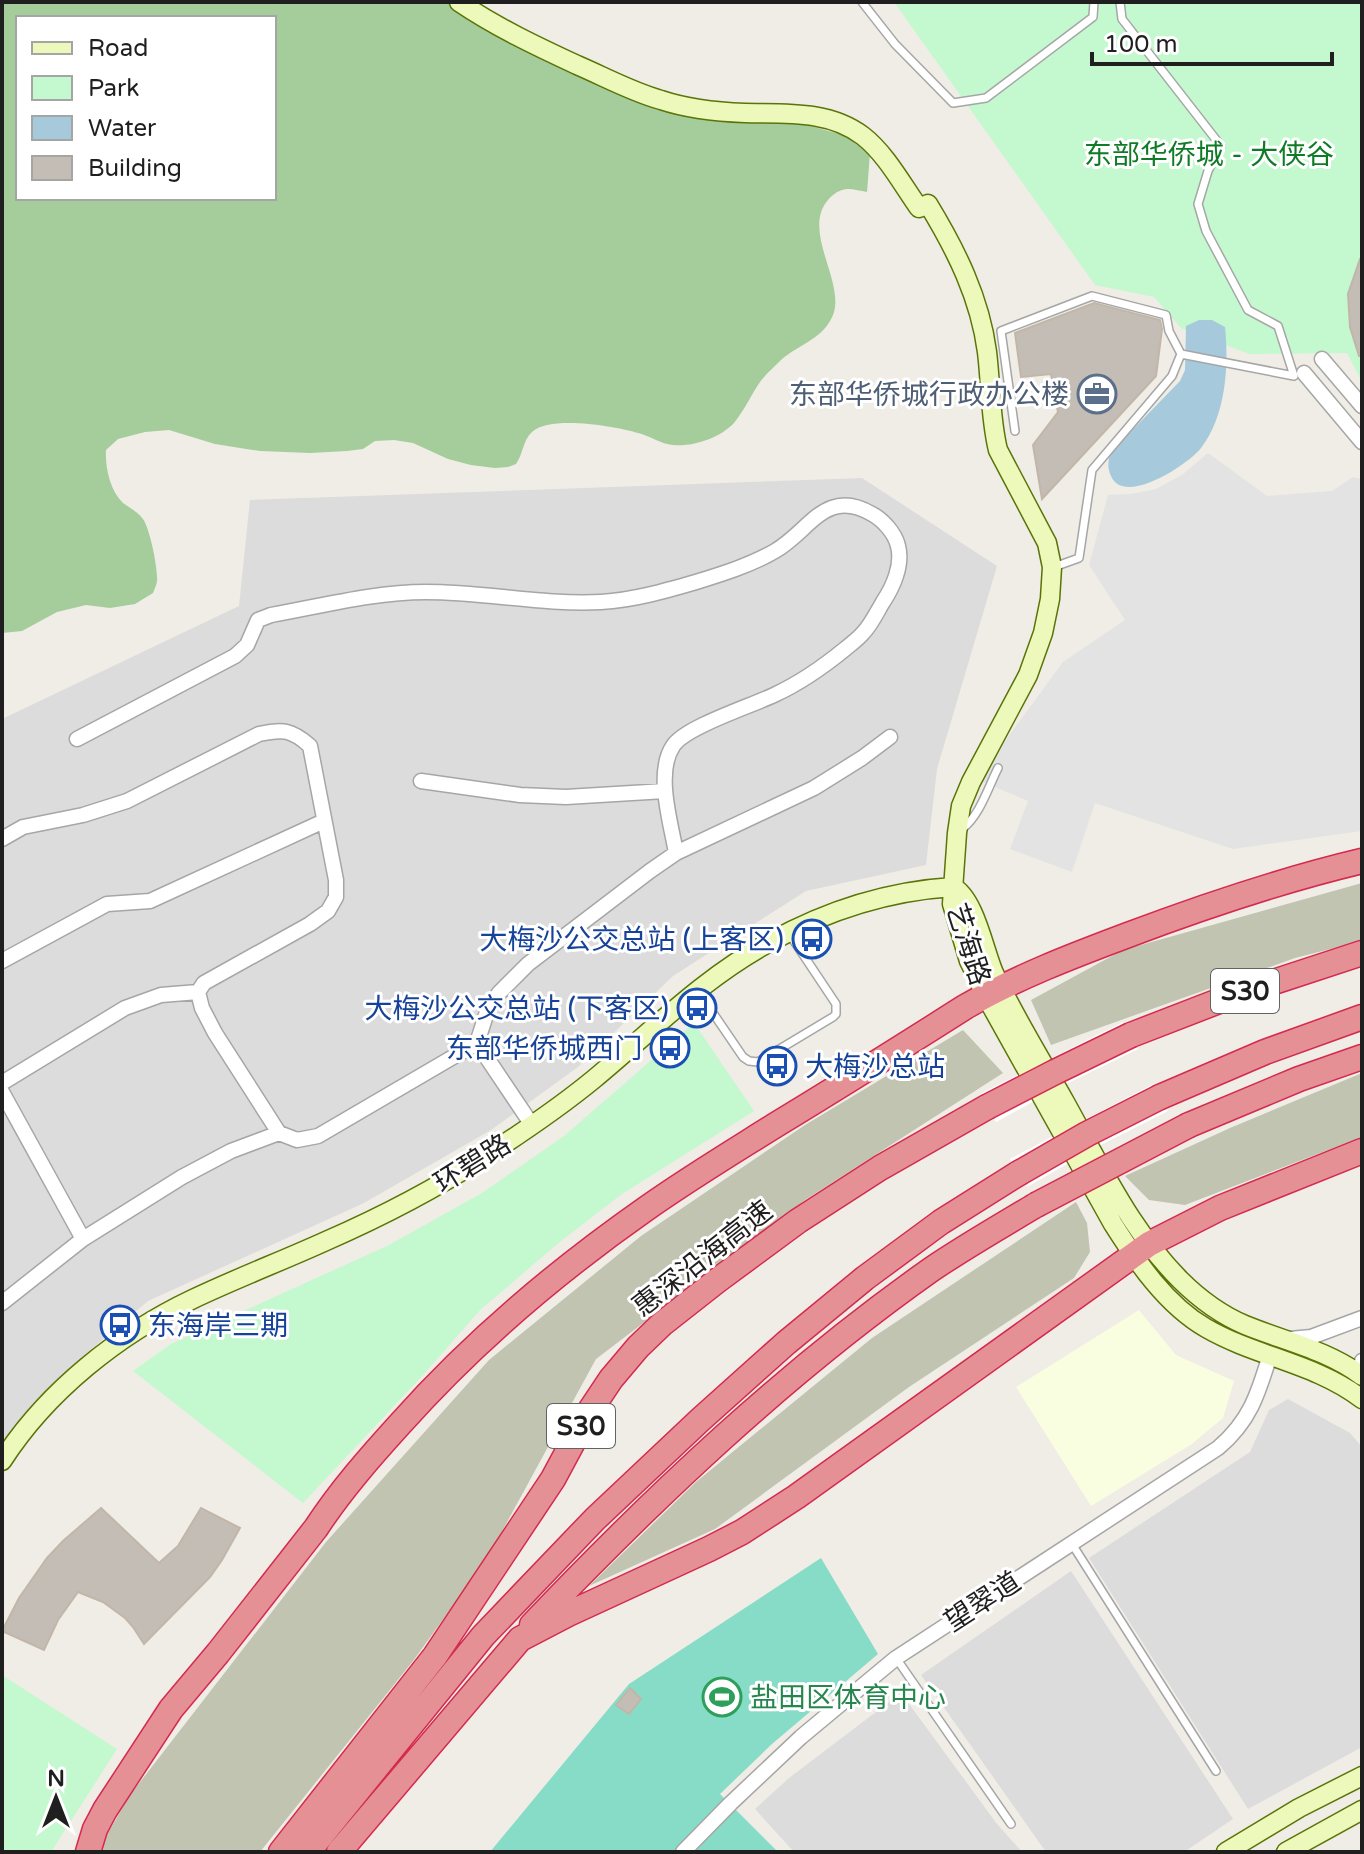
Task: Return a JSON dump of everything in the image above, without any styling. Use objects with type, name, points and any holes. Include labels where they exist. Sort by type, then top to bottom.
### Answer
[{"type":"highway","points":[[88,1852],[105,1810],[171,1709],[297,1553],[358,1471],[449,1371],[547,1284],[646,1209],[703,1171],[993,991],[1067,958],[1195,909],[1296,877],[1362,861]]},
{"type":"highway","name":"惠深沿海高速","points":[[281,1852],[444,1643],[553,1479],[589,1412],[611,1379],[662,1324],[798,1221],[880,1168],[987,1107],[1131,1035],[1237,994],[1362,953]]},
{"type":"highway","name":"S30","points":[[308,1852],[483,1636],[537,1578],[700,1420],[853,1288],[941,1222],[1087,1134],[1160,1097],[1265,1052],[1362,1017]]},
{"type":"highway","points":[[339,1852],[520,1639],[643,1514],[782,1387],[860,1323],[969,1245],[1036,1205],[1189,1125],[1287,1083],[1362,1057]]},
{"type":"highway","points":[[520,1639],[709,1549],[768,1516],[1141,1249],[1220,1208],[1362,1151]]},
{"type":"street","points":[[459,2],[521,39],[662,101],[719,111],[801,114],[841,124],[862,135],[878,150],[919,208],[928,204],[947,235],[973,293],[983,331],[998,450],[1047,543],[1052,567],[1048,614],[1037,654],[961,806],[953,887]]},
{"type":"street","points":[[1322,359],[1362,406]]},
{"type":"street","points":[[1304,373],[1362,442]]},
{"type":"street","points":[[77,739],[235,656],[247,645],[258,620],[271,615],[394,594],[427,592],[570,602],[601,602],[656,594],[717,576],[764,557],[779,549],[831,507],[858,506],[880,519],[892,532],[898,546],[899,564],[891,589],[863,633],[806,678],[689,732],[673,745],[666,762],[665,791],[676,853]]},
{"type":"street","points":[[2,839],[23,827],[83,815],[127,801],[259,734],[279,730],[297,734],[310,746],[336,880],[336,897],[328,911],[310,924],[204,983],[198,992],[202,1008],[215,1033],[279,1133],[297,1140],[318,1136],[477,1043],[487,1012],[499,993],[528,964],[676,853],[814,788],[890,737]]},
{"type":"street","points":[[421,781],[520,795],[566,797],[665,791]]},
{"type":"street","points":[[2,961],[107,904],[150,901],[324,821]]},
{"type":"street","name":"环碧路","points":[[2,1461],[67,1384],[135,1332],[193,1299],[393,1209],[485,1156],[593,1080],[697,989],[748,954],[822,917],[869,902],[953,887]]},
{"type":"street","name":"艺海路","points":[[953,887],[969,902],[986,953],[993,991],[1113,1224],[1211,1307],[1244,1324],[1340,1362],[1362,1376]]},
{"type":"street","points":[[2,1083],[125,1008],[161,995],[198,992]]},
{"type":"street","points":[[477,1043],[532,1125]]},
{"type":"street","points":[[2,1092],[83,1239]]},
{"type":"street","points":[[2,1303],[83,1239],[182,1177],[231,1151],[279,1133]]},
{"type":"street","name":"艺海路","points":[[1141,1249],[1170,1299],[1197,1323],[1325,1376],[1362,1399]]},
{"type":"street","points":[[1285,1339],[1311,1337],[1362,1318]]},
{"type":"street","name":"望翠道","points":[[683,1852],[791,1747],[896,1658],[1229,1439],[1251,1410],[1270,1355]]},
{"type":"street","points":[[1226,1852],[1299,1808],[1362,1776]]},
{"type":"street","points":[[1286,1852],[1362,1810]]},
{"type":"lane","points":[[862,2],[895,44],[953,103],[986,98],[1093,17],[1094,2]]},
{"type":"lane","points":[[1120,2],[1122,19],[1221,146],[1208,171],[1198,204],[1206,231],[1248,310],[1278,326],[1294,376],[1181,354]]},
{"type":"lane","points":[[1015,431],[1001,331],[1092,296],[1166,315],[1169,331],[1181,354],[1172,376],[1092,470],[1079,558],[1052,567]]},
{"type":"lane","points":[[957,833],[971,821],[998,768]]},
{"type":"lane","points":[[697,989],[743,1057],[752,1062],[758,1062],[833,1017],[836,1004],[788,932]]},
{"type":"lane","points":[[1072,1544],[1216,1771]]},
{"type":"lane","points":[[896,1658],[1011,1824]]},
{"type":"shaded area","points":[[1208,453],[1267,496],[1332,491],[1353,477],[1362,479],[1362,831],[1233,849],[1095,803],[1072,872],[1010,849],[1028,801],[983,782],[1005,741],[1063,662],[1125,620],[1089,565],[1108,495],[1156,489],[1182,475]]},
{"type":"shaded area","points":[[862,478],[997,566],[937,769],[926,865],[806,891],[673,976],[578,1067],[491,1130],[364,1203],[148,1301],[68,1369],[2,1446],[2,719],[239,606],[250,500]]},
{"type":"shaded area","points":[[1362,883],[1362,941],[1295,958],[1051,1045],[1031,1000],[1123,950]]},
{"type":"shaded area","points":[[963,1030],[1003,1073],[805,1200],[596,1359],[488,1557],[413,1661],[260,1852],[102,1852],[104,1840],[130,1795],[326,1542],[489,1360],[641,1236],[805,1125]]},
{"type":"shaded area","points":[[1362,1073],[1362,1137],[1185,1205],[1149,1200],[1125,1176],[1230,1128]]},
{"type":"shaded area","points":[[1076,1202],[1087,1223],[1090,1252],[1074,1278],[909,1387],[715,1529],[589,1586],[696,1482],[872,1338]]},
{"type":"shaded area","points":[[1139,1310],[1176,1355],[1234,1381],[1223,1418],[1192,1444],[1091,1506],[1016,1387]]},
{"type":"shaded area","points":[[1288,1399],[1350,1433],[1362,1447],[1362,1747],[1248,1809],[1089,1558],[1250,1452],[1269,1410]]},
{"type":"shaded area","points":[[1071,1571],[1233,1819],[1184,1852],[1046,1852],[921,1675]]},
{"type":"shaded area","points":[[901,1693],[997,1824],[1022,1852],[794,1852],[755,1809],[789,1778]]},
{"type":"green space","points":[[2,2],[447,2],[469,19],[692,115],[807,125],[843,135],[870,153],[867,192],[839,191],[828,200],[821,212],[821,240],[835,299],[830,321],[767,373],[738,418],[714,437],[697,443],[673,445],[614,428],[553,424],[532,432],[516,464],[495,468],[448,459],[413,443],[394,440],[375,441],[363,449],[310,453],[260,451],[215,444],[169,430],[118,439],[106,450],[108,471],[118,498],[139,514],[146,524],[156,568],[157,581],[153,593],[135,604],[110,608],[86,605],[57,612],[22,631],[2,633]]},
{"type":"green space","name":"东部华侨城 - 大侠谷","points":[[894,2],[1362,2],[1362,382],[1347,353],[1249,354],[1181,328],[1154,297],[1095,285]]},
{"type":"green space","points":[[694,1023],[754,1111],[622,1194],[480,1310],[303,1503],[133,1371],[171,1344],[389,1245],[482,1193],[564,1136]]},
{"type":"green space","name":"盐田区体育中心","points":[[821,1558],[878,1654],[772,1744],[720,1794],[778,1852],[490,1852],[629,1684]]},
{"type":"green space","points":[[2,1675],[117,1749],[51,1852],[2,1852]]},
{"type":"water","points":[[1199,320],[1212,320],[1225,327],[1224,390],[1216,421],[1201,448],[1171,472],[1142,485],[1129,487],[1118,484],[1109,470],[1111,452],[1180,381],[1185,370],[1186,326]]},
{"type":"pier","points":[[1123,1022],[1138,1049],[996,1122],[980,1094]]},
{"type":"pier","points":[[1153,1084],[1168,1111],[1027,1187],[1010,1159]]},
{"type":"building","points":[[1360,259],[1362,356],[1359,356],[1350,327],[1348,294]]},
{"type":"building","name":"东部华侨城行政办公楼","points":[[1094,303],[1160,320],[1162,329],[1156,376],[1042,499],[1033,445],[1058,412],[1051,374],[1021,377],[1015,333]]},
{"type":"building","points":[[101,1508],[159,1563],[178,1546],[201,1508],[240,1528],[210,1577],[144,1644],[125,1618],[103,1602],[78,1592],[58,1620],[44,1650],[2,1631],[19,1598],[47,1558]]},
{"type":"building","points":[[630,1688],[641,1699],[629,1714],[616,1705]]},
{"type":"place","name":"东部华侨城行政办公楼","points":[[1097,394]]},
{"type":"place","name":"大梅沙公交总站 (上客区)","points":[[812,939]]},
{"type":"place","name":"大梅沙公交总站 (下客区)","points":[[697,1008]]},
{"type":"place","name":"东部华侨城西门","points":[[670,1048]]},
{"type":"place","name":"大梅沙总站","points":[[777,1066]]},
{"type":"place","name":"东海岸三期","points":[[120,1325]]},
{"type":"place","name":"盐田区体育中心","points":[[722,1697]]}]
